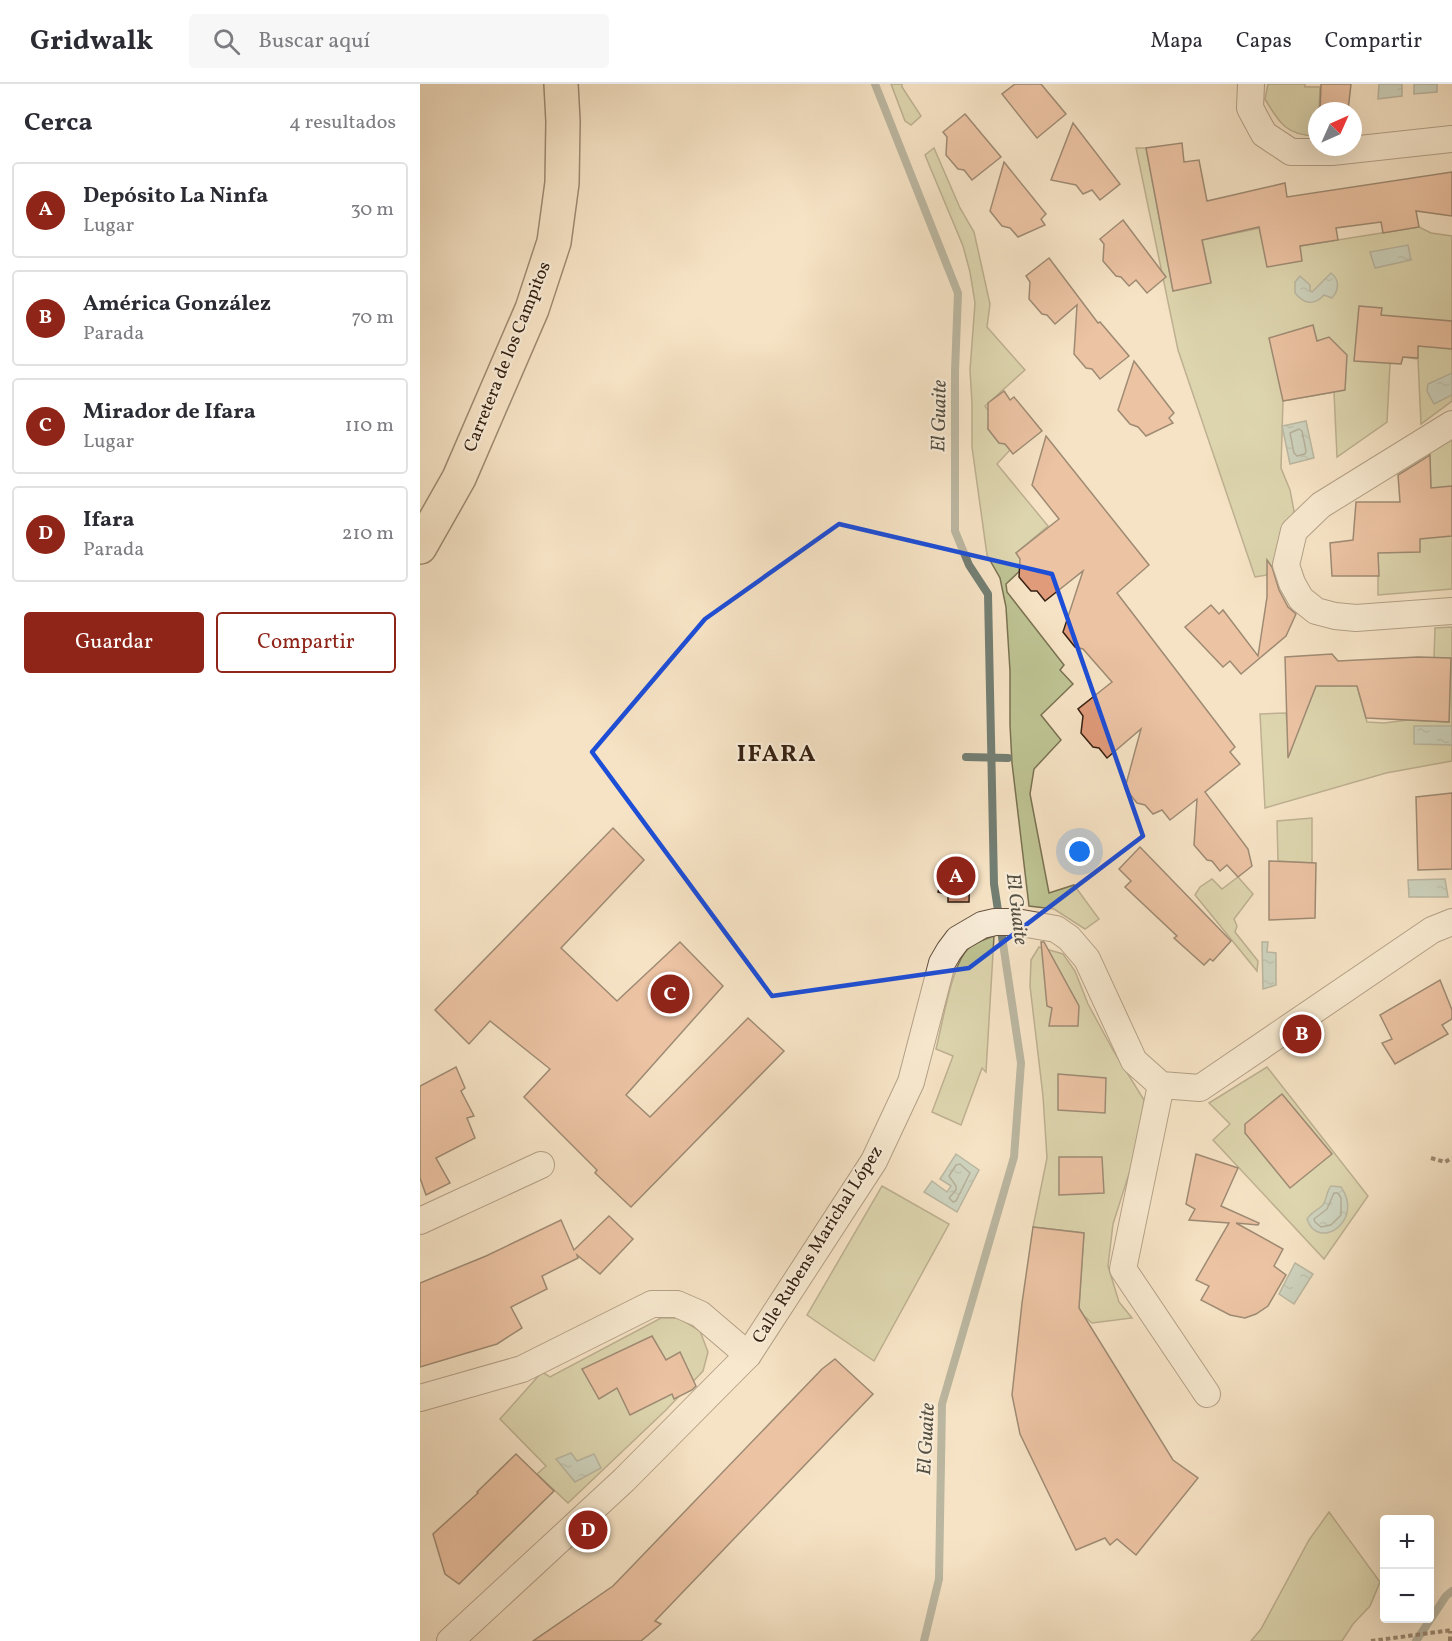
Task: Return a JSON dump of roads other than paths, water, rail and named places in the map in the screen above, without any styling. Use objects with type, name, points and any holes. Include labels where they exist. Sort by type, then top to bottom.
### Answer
[{"type":"main road","name":"Carretera de los Campitos","points":[[420,547],[464,467],[532,309],[554,242],[562,183],[561,84]]},
{"type":"street","points":[[1251,84],[1250,108],[1264,134],[1291,152],[1332,152],[1452,139]]},
{"type":"street","points":[[1452,424],[1314,512],[1294,531],[1286,565],[1301,599],[1316,610],[1335,616],[1356,618],[1452,611]]},
{"type":"street","name":"Calle Rubens Marichal López","points":[[450,1641],[624,1480],[748,1355],[874,1161],[911,1082],[942,963],[958,939],[982,925],[995,922],[1056,929],[1069,938],[1087,959],[1134,1061],[1161,1085]]},
{"type":"street","points":[[1207,1394],[1123,1269],[1161,1085],[1200,1088],[1432,930],[1452,922]]},
{"type":"street","points":[[420,1221],[541,1165]]},
{"type":"street","points":[[420,1398],[522,1369],[652,1304],[677,1304],[700,1314],[748,1355]]},
{"type":"water","points":[[1379,84],[1402,84],[1402,96],[1378,99]]},
{"type":"water","points":[[1414,84],[1437,84],[1437,92],[1414,94]]},
{"type":"water","points":[[1408,245],[1411,260],[1375,268],[1370,252]]},
{"type":"water","points":[[1331,273],[1338,285],[1332,298],[1324,295],[1317,301],[1309,302],[1302,300],[1295,293],[1295,282],[1300,276],[1310,285],[1312,292]]},
{"type":"water","points":[[1452,373],[1452,395],[1434,404],[1427,391],[1428,384]]},
{"type":"water","points":[[1306,421],[1314,458],[1290,464],[1282,426]]},
{"type":"water","points":[[1414,726],[1452,726],[1452,745],[1414,744]]},
{"type":"water","points":[[1445,879],[1448,897],[1409,897],[1408,880]]},
{"type":"water","points":[[1262,942],[1268,942],[1267,952],[1276,953],[1276,985],[1263,989]]},
{"type":"water","points":[[956,1154],[979,1170],[957,1212],[924,1192],[932,1181],[947,1192],[951,1186],[940,1179]]},
{"type":"water","points":[[1331,1186],[1341,1187],[1347,1199],[1347,1211],[1344,1221],[1337,1228],[1320,1233],[1307,1219],[1323,1205]]},
{"type":"water","points":[[1295,1263],[1313,1274],[1294,1304],[1279,1294]]},
{"type":"water","points":[[571,1453],[577,1461],[594,1454],[601,1468],[575,1482],[556,1459]]},
{"type":"waterway","name":"El Guaite","points":[[875,84],[958,293],[955,371],[955,531],[969,565],[988,594],[994,884],[1021,1063],[1014,1157],[942,1404],[939,1579],[924,1641]]},
{"type":"waterway","points":[[966,757],[1008,758]]},
{"type":"waterway","points":[[1416,1641],[1446,1596],[1452,1591]]},
{"type":"place","name":"Depósito La Ninfa","points":[[956,876]]},
{"type":"place","name":"Mirador de Ifara","points":[[670,994]]},
{"type":"place","name":"América González","points":[[1302,1034]]},
{"type":"place","name":"Ifara","points":[[588,1530]]},
{"type":"district","name":"IFARA","points":[[777,755]]}]
